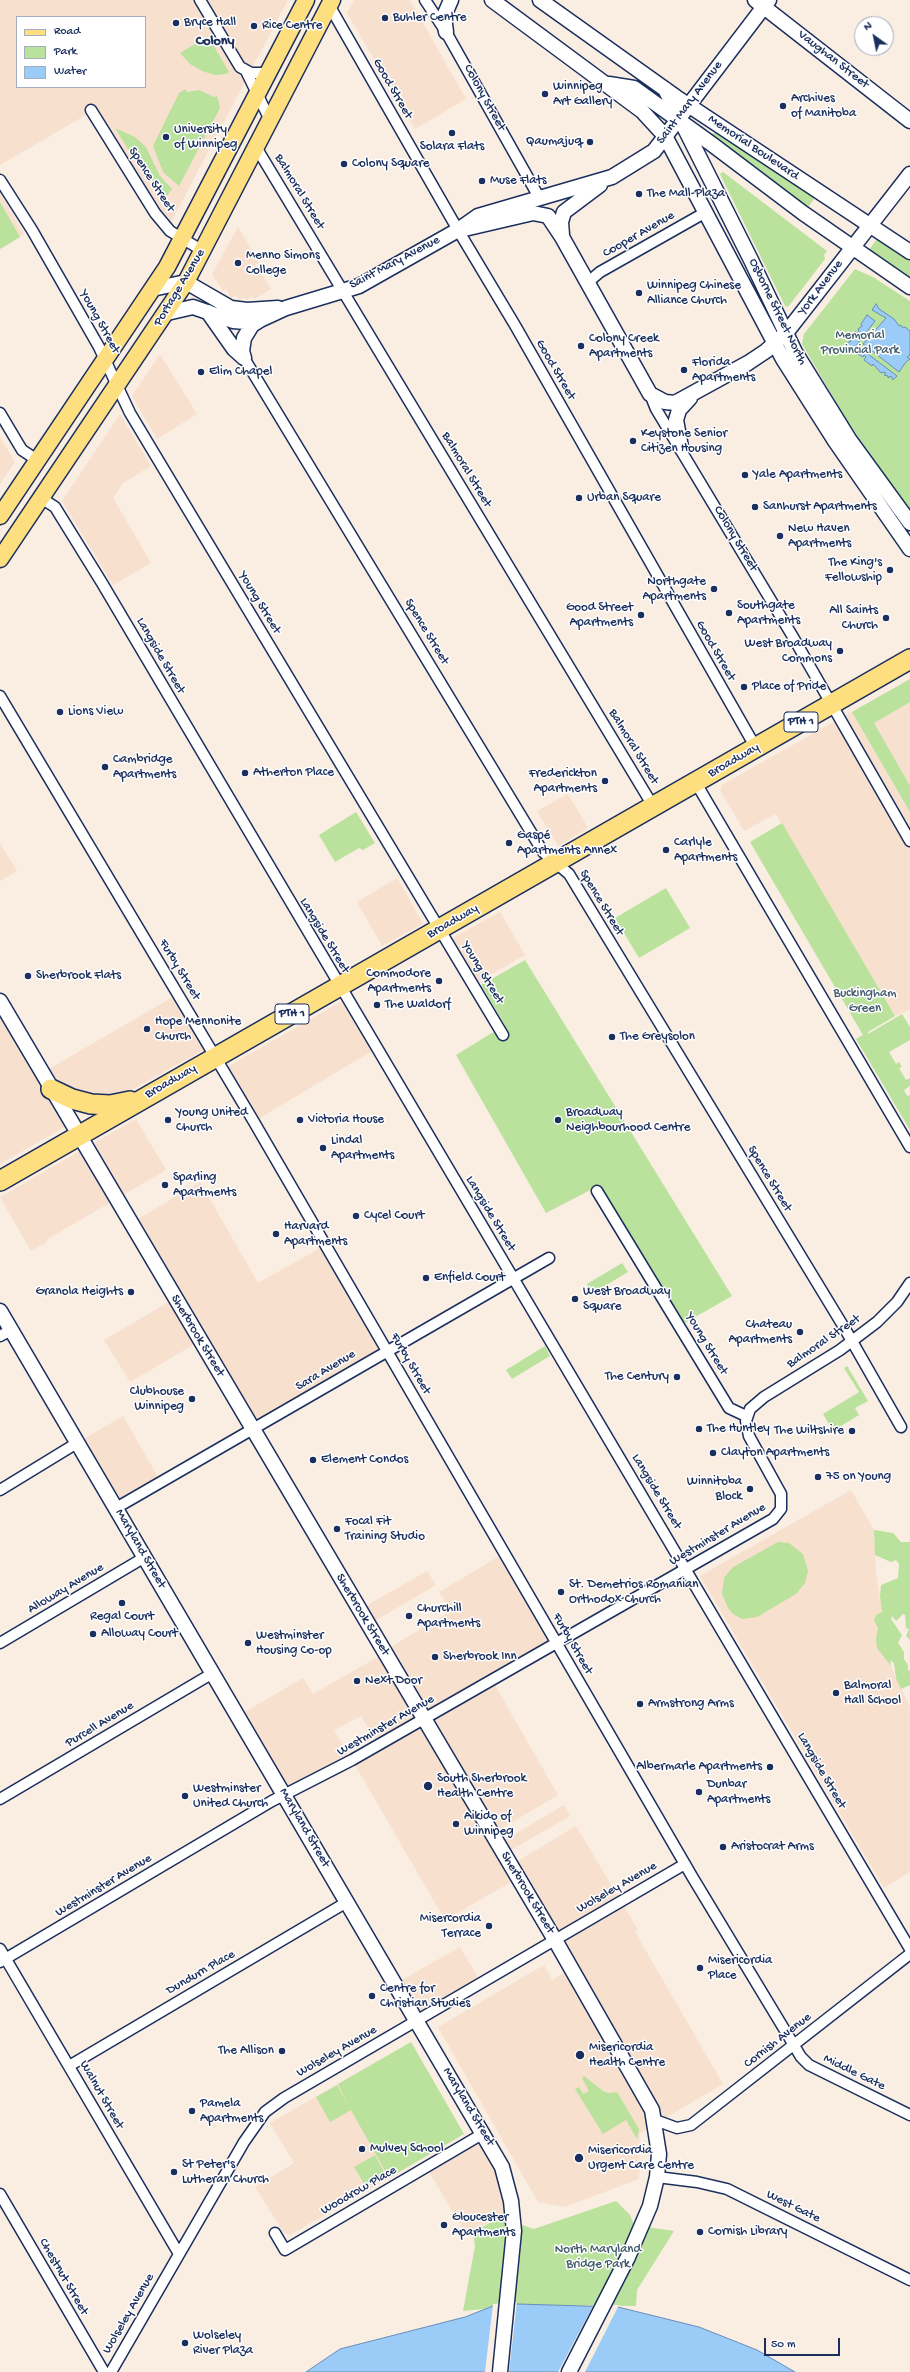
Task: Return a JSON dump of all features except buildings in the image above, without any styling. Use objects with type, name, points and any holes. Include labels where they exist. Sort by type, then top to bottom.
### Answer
[{"type":"highway","name":"Broadway","points":[[0,1181],[908,661]]},
{"type":"highway","points":[[51,1089],[72,1099],[91,1104],[110,1105],[143,1099]]},
{"type":"main road","name":"Portage Avenue","points":[[0,516],[167,268],[306,0]]},
{"type":"main road","points":[[446,32],[444,16],[451,0]]},
{"type":"main road","name":"Memorial Boulevard","points":[[492,0],[607,83],[642,111],[665,136]]},
{"type":"main road","name":"Memorial Boulevard","points":[[540,0],[689,106],[910,252]]},
{"type":"main road","name":"Saint Mary Avenue","points":[[167,313],[193,307],[238,322],[260,320],[286,308],[359,286],[458,230],[478,216],[612,177],[654,151],[689,106],[763,2]]},
{"type":"main road","name":"Vaughan Street","points":[[763,2],[910,121]]},
{"type":"main road","name":"Portage Avenue","points":[[0,559],[167,313],[186,282],[331,3]]},
{"type":"main road","name":"Memorial Boulevard","points":[[607,83],[634,88],[769,188],[910,287]]},
{"type":"main road","name":"Osborne Street North","points":[[665,89],[678,120],[751,260],[795,352],[849,439],[910,523]]},
{"type":"main road","name":"Osborne Street North","points":[[665,136],[775,344],[835,441],[910,549]]},
{"type":"main road","name":"York Avenue","points":[[650,394],[670,403],[682,401],[748,363],[775,344],[786,333],[910,174]]},
{"type":"main road","name":"Colony Street","points":[[562,237],[561,222],[564,212],[612,177]]},
{"type":"main road","name":"Saint Mary Avenue","points":[[458,230],[477,227],[533,213],[548,216]]},
{"type":"main road","name":"Colony Street","points":[[548,216],[562,237],[650,394]]},
{"type":"main road","points":[[152,289],[186,282]]},
{"type":"main road","name":"Saint Mary Avenue","points":[[186,282],[231,308],[247,310],[286,308]]},
{"type":"main road","points":[[208,312],[234,349],[244,358]]},
{"type":"main road","points":[[244,358],[242,351],[244,338],[252,325],[260,320]]},
{"type":"main road","points":[[681,447],[676,425],[677,416],[692,395]]},
{"type":"main road","name":"Sherbrook Street","points":[[0,1001],[555,1940],[642,2091],[655,2120],[659,2154],[658,2177],[650,2206],[641,2229],[569,2372]]},
{"type":"main road","name":"Maryland Street","points":[[0,1311],[6,1333],[77,1443],[116,1508],[416,2020],[484,2133],[505,2174],[512,2207],[514,2231],[500,2372]]},
{"type":"street","points":[[200,0],[236,61],[246,71],[270,120]]},
{"type":"street","name":"Colony Street","points":[[425,0],[446,32],[540,199]]},
{"type":"street","name":"Good Street","points":[[331,3],[458,230],[528,348],[756,748]]},
{"type":"street","points":[[246,71],[251,73],[268,73]]},
{"type":"street","name":"Spence Street","points":[[91,110],[155,213],[170,232],[203,251]]},
{"type":"street","name":"Balmoral Street","points":[[256,147],[653,806]]},
{"type":"street","name":"Young Street","points":[[0,180],[32,230],[105,360],[117,387],[159,462],[503,1035]]},
{"type":"street","name":"Cooper Avenue","points":[[587,283],[600,272],[706,212]]},
{"type":"street","name":"Spence Street","points":[[244,358],[543,852],[569,874],[852,1341],[901,1427]]},
{"type":"street","name":"Colony Street","points":[[650,394],[656,409],[681,447],[910,841]]},
{"type":"street","points":[[0,413],[22,450],[37,460]]},
{"type":"street","name":"Langside Street","points":[[41,498],[55,507],[102,583],[340,987],[687,1569],[910,1949]]},
{"type":"street","name":"Furby Street","points":[[0,696],[215,1057],[685,1864],[794,2046]]},
{"type":"street","points":[[696,783],[910,1147]]},
{"type":"street","name":"Young Street","points":[[597,1191],[729,1408],[746,1416]]},
{"type":"street","name":"Sara Avenue","points":[[116,1508],[387,1350],[549,1258]]},
{"type":"street","name":"Balmoral Street","points":[[746,1416],[755,1403],[852,1341],[888,1312],[910,1283]]},
{"type":"street","name":"Westminster Avenue","points":[[3,1960],[285,1796],[424,1719],[773,1519],[781,1509],[781,1494],[749,1436],[746,1426],[746,1416]]},
{"type":"street","points":[[0,1490],[77,1443]]},
{"type":"street","name":"Alloway Avenue","points":[[0,1643],[145,1557]]},
{"type":"street","name":"Purcell Avenue","points":[[0,1799],[213,1673]]},
{"type":"street","name":"Wolseley Avenue","points":[[111,2372],[244,2142],[265,2112],[284,2098],[416,2020],[685,1864]]},
{"type":"street","name":"Dundurn Place","points":[[69,2066],[347,1902]]},
{"type":"street","name":"Walnut Street","points":[[0,1948],[3,1960],[69,2066],[179,2254]]},
{"type":"street","name":"Cornish Avenue","points":[[655,2120],[677,2128],[691,2125],[910,1954]]},
{"type":"street","name":"Middle Gate","points":[[794,2046],[809,2065],[910,2115]]},
{"type":"street","name":"Woodrow Place","points":[[275,2233],[285,2250],[484,2133]]},
{"type":"street","name":"West Gate","points":[[658,2177],[697,2182],[727,2189],[910,2280]]},
{"type":"street","name":"Chestnut Street","points":[[0,2194],[104,2372]]},
{"type":"shaded area","name":"University of Winnipeg","points":[[0,0],[288,0],[169,226],[98,108],[0,165]]},
{"type":"shaded area","points":[[354,0],[410,0],[466,99],[415,129],[347,13]]},
{"type":"shaded area","points":[[0,192],[24,234],[0,249]]},
{"type":"shaded area","name":"Menno Simons College","points":[[238,227],[259,262],[256,265],[271,289],[254,299],[252,297],[246,300],[244,297],[239,300],[236,295],[231,298],[226,289],[223,291],[212,274]]},
{"type":"shaded area","points":[[160,354],[197,414],[157,439],[132,396]]},
{"type":"shaded area","points":[[120,414],[151,466],[123,483],[113,498],[151,563],[113,585],[62,501]]},
{"type":"shaded area","points":[[0,437],[15,462],[0,484]]},
{"type":"shaded area","points":[[910,679],[910,1009],[895,1016],[776,814],[744,831],[720,790],[722,785]]},
{"type":"shaded area","points":[[568,794],[588,828],[558,846],[537,811]]},
{"type":"shaded area","points":[[0,843],[17,871],[0,881]]},
{"type":"shaded area","points":[[397,878],[423,924],[382,946],[357,902]]},
{"type":"shaded area","points":[[500,912],[525,955],[473,985],[447,941]]},
{"type":"shaded area","points":[[178,994],[209,1047],[133,1089],[117,1096],[91,1097],[71,1090],[72,1123],[0,1164],[0,1001],[42,1073]]},
{"type":"shaded area","points":[[346,999],[377,1048],[253,1122],[222,1070]]},
{"type":"shaded area","points":[[136,1119],[166,1170],[46,1240],[47,1242],[31,1251],[0,1197]]},
{"type":"shaded area","points":[[200,1182],[258,1283],[326,1245],[387,1350],[252,1429],[200,1341],[130,1382],[104,1340],[174,1299],[130,1224]]},
{"type":"shaded area","points":[[123,1416],[161,1482],[116,1508],[77,1443]]},
{"type":"shaded area","name":"Balmoral Hall School","points":[[851,1490],[874,1530],[876,1573],[891,1666],[910,1707],[910,1872],[884,1888],[700,1576]]},
{"type":"shaded area","points":[[505,1553],[557,1643],[492,1680],[558,1795],[492,1834],[498,1844],[564,1805],[570,1816],[504,1854],[511,1865],[576,1826],[638,1930],[635,1932],[723,2084],[640,2133],[639,2179],[565,2207],[538,2202],[438,2027],[544,1965],[552,1980],[571,1969],[518,1878],[445,1920],[352,1760],[285,1796],[238,1716],[303,1678],[313,1694],[385,1653],[384,1651],[451,1611],[439,1592]],"holes":[[[361,1716],[378,1745],[351,1760],[334,1730]]]},
{"type":"shaded area","points":[[427,1571],[436,1585],[368,1625],[359,1610]]},
{"type":"shaded area","points":[[460,1947],[481,1982],[416,2020],[395,1984]]},
{"type":"shaded area","name":"Mulvey School","points":[[411,2042],[464,2134],[290,2235],[284,2233],[255,2187],[294,2163],[270,2123]]},
{"type":"shaded area","points":[[484,2133],[512,2208],[467,2235],[426,2167]]},
{"type":"green space","points":[[208,36],[229,72],[226,74],[215,75],[202,71],[190,64],[180,53]]},
{"type":"green space","points":[[186,89],[187,92],[199,90],[214,97],[217,96],[220,108],[179,186],[163,172],[153,146],[179,93]]},
{"type":"green space","points":[[115,128],[135,137],[146,147],[160,176],[172,189],[167,196],[139,167]]},
{"type":"green space","points":[[716,132],[815,197],[807,209],[714,137],[712,134]]},
{"type":"green space","name":"Memorial Provincial Park","points":[[723,172],[827,251],[824,255],[825,259],[788,307],[785,306],[720,174]]},
{"type":"green space","points":[[0,202],[20,237],[0,249]]},
{"type":"green space","points":[[877,239],[910,260],[910,279],[869,250]]},
{"type":"green space","name":"Memorial Provincial Park","points":[[855,269],[873,277],[910,301],[910,511],[846,419],[802,344],[804,334]]},
{"type":"green space","points":[[910,679],[910,702],[874,723],[910,786],[910,812],[852,712]]},
{"type":"green space","points":[[356,812],[375,843],[363,850],[359,848],[335,862],[319,835]]},
{"type":"green space","name":"Buckingham Green","points":[[782,823],[895,1016],[868,1032],[868,1034],[902,1014],[910,1027],[910,1040],[889,1052],[896,1064],[899,1062],[902,1067],[899,1068],[906,1080],[910,1078],[910,1086],[904,1090],[907,1096],[910,1095],[910,1130],[856,1039],[863,1035],[750,842]]},
{"type":"green space","points":[[666,888],[690,928],[639,958],[615,918]]},
{"type":"green space","name":"Broadway Neighbourhood Centre","points":[[525,960],[732,1296],[681,1325],[600,1185],[546,1213],[456,1055],[505,1025],[481,985]]},
{"type":"green space","points":[[622,1263],[628,1272],[593,1293],[587,1284]]},
{"type":"green space","points":[[545,1346],[550,1356],[512,1379],[506,1370]]},
{"type":"green space","points":[[847,1366],[868,1401],[855,1408],[859,1415],[833,1431],[823,1414],[859,1392],[844,1368]]},
{"type":"green space","points":[[874,1530],[893,1533],[901,1542],[910,1542],[910,1640],[906,1636],[909,1629],[906,1628],[905,1615],[903,1614],[896,1621],[892,1616],[891,1619],[902,1635],[898,1643],[904,1652],[904,1659],[908,1665],[908,1671],[910,1670],[910,1685],[901,1689],[896,1678],[894,1663],[890,1660],[891,1666],[877,1648],[876,1639],[878,1628],[874,1620],[876,1615],[882,1612],[880,1596],[881,1585],[898,1578],[899,1564],[896,1560],[891,1562],[875,1555]]},
{"type":"green space","points":[[778,1542],[789,1543],[803,1554],[808,1571],[805,1583],[796,1594],[757,1617],[742,1619],[733,1614],[728,1608],[722,1594],[724,1578],[733,1567]]},
{"type":"green space","points":[[411,2042],[464,2134],[389,2178],[351,2110],[330,2122],[316,2097],[337,2085],[348,2105],[338,2084]]},
{"type":"green space","points":[[584,2076],[603,2091],[608,2093],[617,2092],[639,2129],[637,2139],[626,2120],[603,2134],[575,2089],[579,2087],[583,2094],[589,2091],[582,2078]]},
{"type":"green space","points":[[375,2155],[386,2176],[366,2187],[354,2167]]},
{"type":"green space","name":"North Maryland Bridge Park","points":[[616,2201],[630,2215],[634,2225],[674,2231],[637,2290],[636,2306],[525,2305],[463,2311],[475,2246],[473,2233],[499,2217],[534,2229]]},
{"type":"water","points":[[876,304],[879,309],[894,319],[899,326],[901,325],[903,328],[905,327],[910,331],[910,355],[907,357],[910,359],[899,372],[863,344],[886,318],[872,310]]},
{"type":"water","points":[[867,315],[875,321],[852,351],[846,347],[847,343],[851,341],[850,337],[855,335],[853,334],[855,331],[857,333],[859,331],[858,329],[862,326],[861,324]]},
{"type":"water","points":[[860,348],[897,376],[893,380],[891,376],[888,378],[888,376],[884,375],[886,373],[881,373],[873,364],[872,366],[864,360],[866,357],[864,355],[863,357],[856,353]]},
{"type":"water","points":[[517,2304],[618,2307],[699,2327],[757,2350],[795,2372],[306,2372],[340,2349],[465,2317],[493,2306]]},
{"type":"pier","points":[[517,2302],[509,2372],[485,2372],[493,2304]]},
{"type":"pier","points":[[594,2304],[619,2305],[585,2372],[558,2372]]},
{"type":"place","name":"Buhler Centre","points":[[385,18]]},
{"type":"place","name":"Bryce Hall","points":[[176,23]]},
{"type":"place","name":"Rice Centre","points":[[254,26]]},
{"type":"place","name":"Winnipeg Art Gallery","points":[[545,94]]},
{"type":"place","name":"Archives of Manitoba","points":[[783,106]]},
{"type":"place","name":"Solara Flats","points":[[452,133]]},
{"type":"place","name":"University of Winnipeg","points":[[166,137]]},
{"type":"place","name":"Qaumajuq","points":[[590,142]]},
{"type":"place","name":"Colony Square","points":[[344,164]]},
{"type":"place","name":"Muse Flats","points":[[482,181]]},
{"type":"place","name":"The Mall-Plaza","points":[[639,194]]},
{"type":"place","name":"Menno Simons College","points":[[238,263]]},
{"type":"place","name":"Winnipeg Chinese Alliance Church","points":[[639,293]]},
{"type":"place","name":"Colony Creek Apartments","points":[[581,346]]},
{"type":"place","name":"Florida Apartments","points":[[684,370]]},
{"type":"place","name":"Elim Chapel","points":[[201,372]]},
{"type":"place","name":"Keystone Senior Citizen Housing","points":[[633,441]]},
{"type":"place","name":"Yale Apartments","points":[[745,475]]},
{"type":"place","name":"Urban Square","points":[[579,498]]},
{"type":"place","name":"Sanhurst Apartments","points":[[755,507]]},
{"type":"place","name":"New Haven Apartments","points":[[780,536]]},
{"type":"place","name":"The King's Fellowship","points":[[890,570]]},
{"type":"place","name":"Northgate Apartments","points":[[714,589]]},
{"type":"place","name":"Southgate Apartments","points":[[729,613]]},
{"type":"place","name":"Good Street Apartments","points":[[641,615]]},
{"type":"place","name":"All Saints Church","points":[[886,618]]},
{"type":"place","name":"West Broadway Commons","points":[[840,651]]},
{"type":"place","name":"Place of Pride","points":[[744,687]]},
{"type":"place","name":"Lions View","points":[[60,712]]},
{"type":"place","name":"Cambridge Apartments","points":[[105,767]]},
{"type":"place","name":"Atherton Place","points":[[245,773]]},
{"type":"place","name":"Frederickton Apartments","points":[[605,781]]},
{"type":"place","name":"Gaspé Apartments Annex","points":[[509,843]]},
{"type":"place","name":"Carlyle Apartments","points":[[666,850]]},
{"type":"place","name":"Sherbrook Flats","points":[[28,976]]},
{"type":"place","name":"Commodore Apartments","points":[[439,981]]},
{"type":"place","name":"The Waldorf","points":[[377,1005]]},
{"type":"place","name":"Hope Mennonite Church","points":[[147,1029]]},
{"type":"place","name":"The Greysolon","points":[[612,1037]]},
{"type":"place","name":"Young United Church","points":[[168,1120]]},
{"type":"place","name":"Victoria House","points":[[300,1120]]},
{"type":"place","name":"Broadway Neighbourhood Centre","points":[[558,1120]]},
{"type":"place","name":"Lindal Apartments","points":[[323,1148]]},
{"type":"place","name":"Sparling Apartments","points":[[165,1185]]},
{"type":"place","name":"Cycel Court","points":[[356,1216]]},
{"type":"place","name":"Harvard Apartments","points":[[276,1234]]},
{"type":"place","name":"Enfield Court","points":[[426,1278]]},
{"type":"place","name":"Granola Heights","points":[[131,1292]]},
{"type":"place","name":"West Broadway Square","points":[[575,1299]]},
{"type":"place","name":"Chateau Apartments","points":[[800,1332]]},
{"type":"place","name":"The Century","points":[[677,1377]]},
{"type":"place","name":"Clubhouse Winnipeg","points":[[192,1399]]},
{"type":"place","name":"The Huntley","points":[[699,1429]]},
{"type":"place","name":"The Wiltshire","points":[[852,1431]]},
{"type":"place","name":"Clayton Apartments","points":[[713,1453]]},
{"type":"place","name":"Element Condos","points":[[313,1460]]},
{"type":"place","name":"75 on Young","points":[[818,1477]]},
{"type":"place","name":"Winnitoba Block","points":[[750,1489]]},
{"type":"place","name":"Focal Fit Training Studio","points":[[337,1529]]},
{"type":"place","name":"St. Demetrios Romanian Orthodox Church","points":[[561,1592]]},
{"type":"place","name":"Regal Court","points":[[122,1603]]},
{"type":"place","name":"Churchill Apartments","points":[[409,1616]]},
{"type":"place","name":"Alloway Court","points":[[93,1634]]},
{"type":"place","name":"Westminster Housing Co-op","points":[[248,1643]]},
{"type":"place","name":"Sherbrook Inn","points":[[435,1657]]},
{"type":"place","name":"Next Door","points":[[357,1681]]},
{"type":"place","name":"Balmoral Hall School","points":[[836,1693]]},
{"type":"place","name":"Armstrong Arms","points":[[640,1704]]},
{"type":"place","name":"Albermarle Apartments","points":[[770,1767]]},
{"type":"place","name":"South Sherbrook Health Centre","points":[[428,1786]]},
{"type":"place","name":"Dunbar Apartments","points":[[699,1792]]},
{"type":"place","name":"Westminster United Church","points":[[185,1796]]},
{"type":"place","name":"Aikido of Winnipeg","points":[[456,1824]]},
{"type":"place","name":"Aristocrat Arms","points":[[723,1847]]},
{"type":"place","name":"Misercordia Terrace","points":[[489,1926]]},
{"type":"place","name":"Misericordia Place","points":[[700,1968]]},
{"type":"place","name":"Centre for Christian Studies","points":[[372,1996]]},
{"type":"place","name":"The Allison","points":[[282,2051]]},
{"type":"place","name":"Misericordia Health Centre","points":[[580,2055]]},
{"type":"place","name":"Pamela Apartments","points":[[192,2111]]},
{"type":"place","name":"Mulvey School","points":[[362,2149]]},
{"type":"place","name":"Misericordia Urgent Care Centre","points":[[579,2158]]},
{"type":"place","name":"St Peter's Lutheran Church","points":[[174,2172]]},
{"type":"place","name":"Gloucester Apartments","points":[[444,2225]]},
{"type":"place","name":"Cornish Library","points":[[700,2232]]},
{"type":"place","name":"Wolseley River Plaza","points":[[185,2343]]},
{"type":"district","name":"Colony","points":[[215,42]]}]
